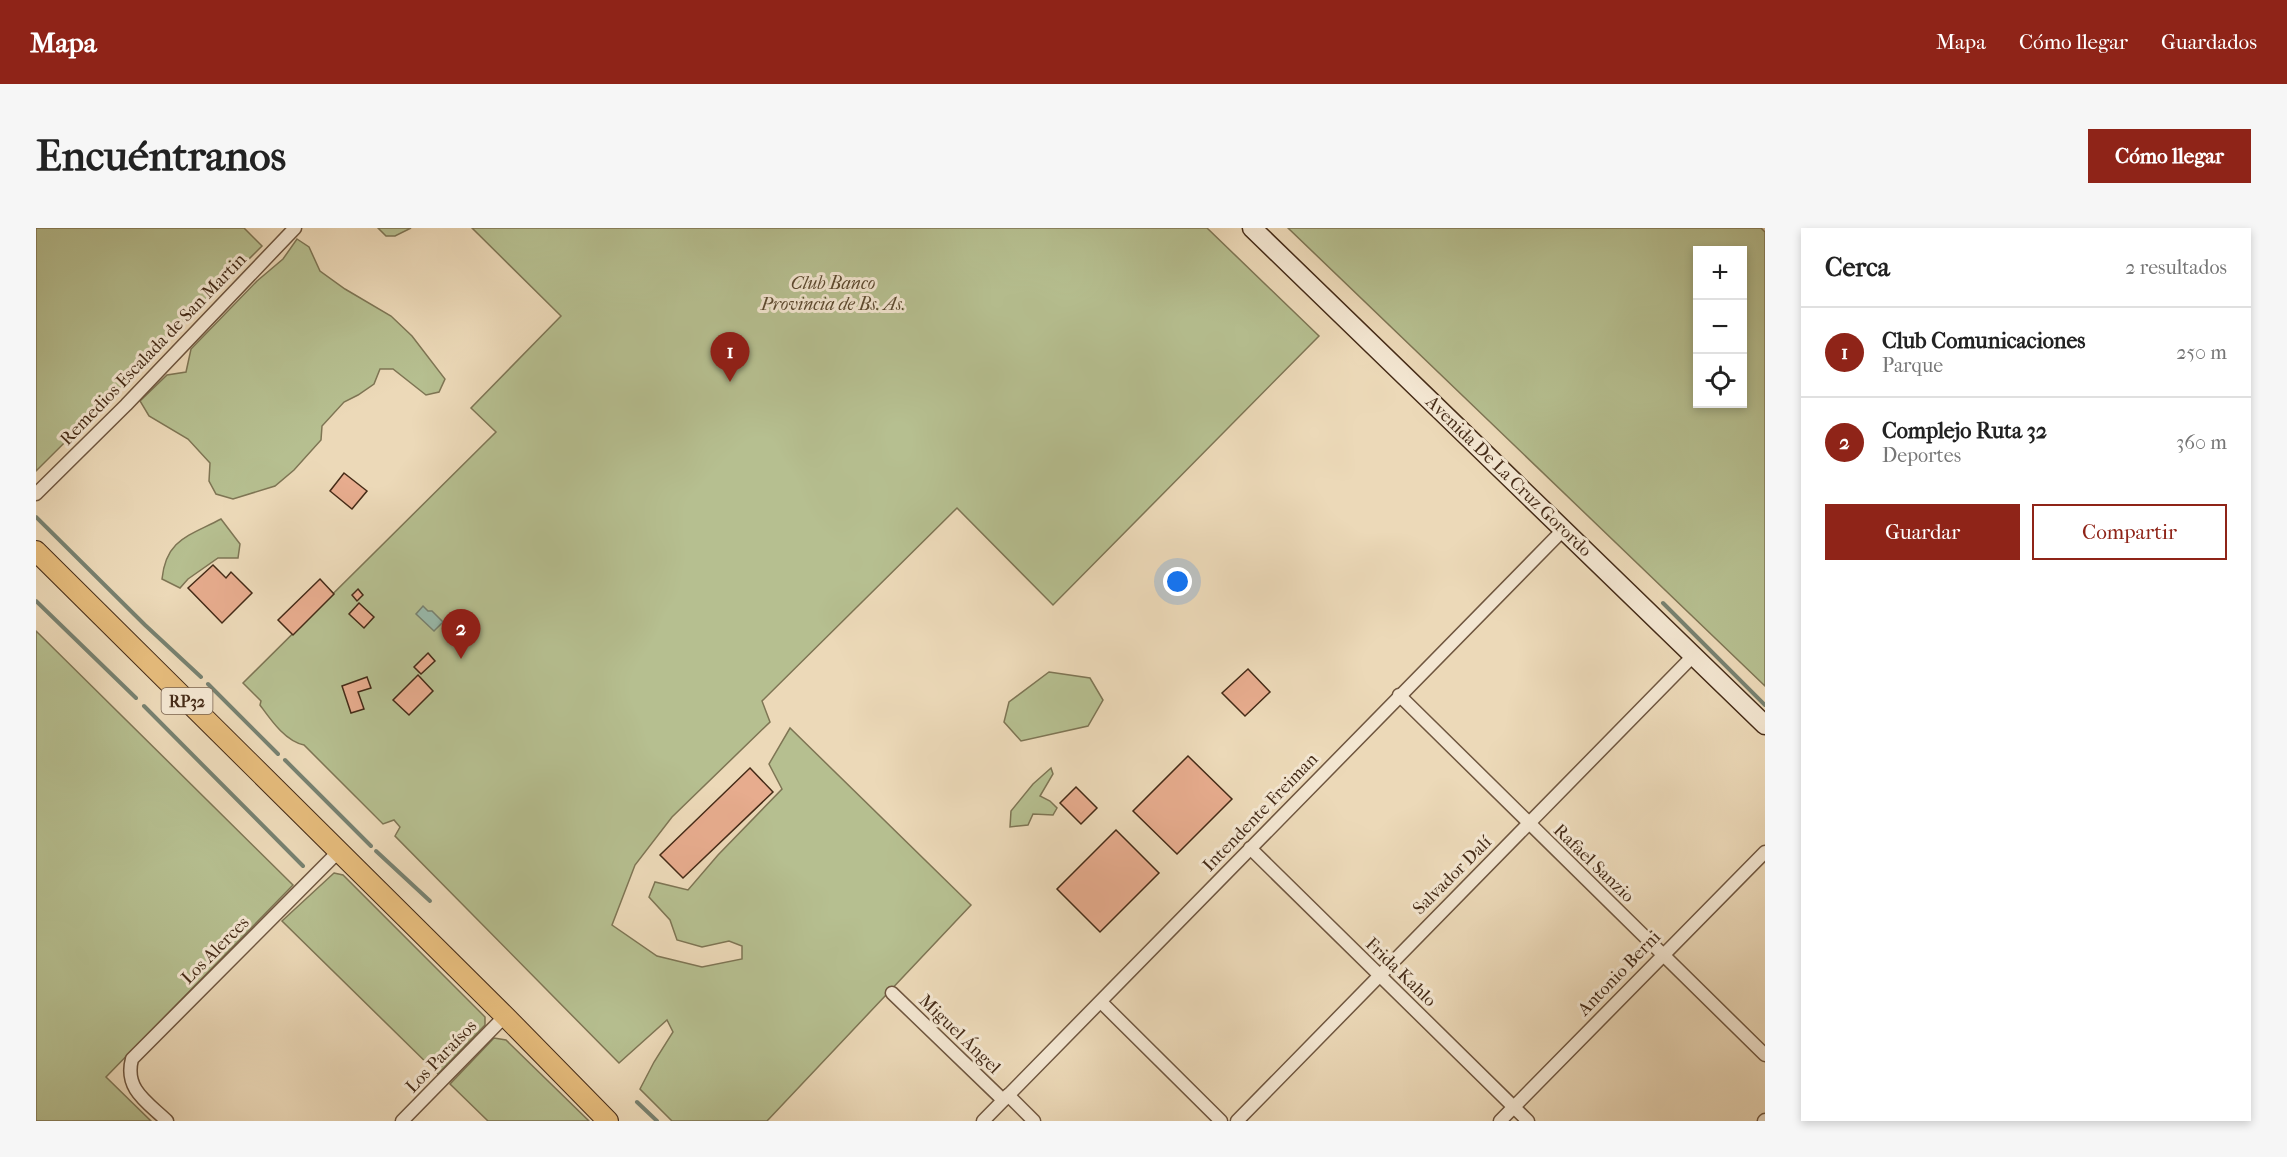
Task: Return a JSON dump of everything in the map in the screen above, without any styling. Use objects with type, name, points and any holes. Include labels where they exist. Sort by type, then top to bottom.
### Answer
[{"type":"main road","name":"Avenida De La Cruz Gorordo","points":[[1252,228],[1765,725]]},
{"type":"main road","name":"RP32","points":[[36,551],[506,1016],[608,1121]]},
{"type":"street","name":"Remedios Escalada de San Martin","points":[[36,494],[126,405],[295,228]]},
{"type":"street","name":"Intendente Freiman","points":[[983,1121],[1564,529]]},
{"type":"street","name":"Salvador Dalí","points":[[1237,1121],[1694,656]]},
{"type":"street","name":"Rafael Sanzio","points":[[1399,695],[1765,1055]]},
{"type":"street","name":"Frida Kahlo","points":[[1250,848],[1528,1121]]},
{"type":"street","name":"Los Alerces","points":[[167,1121],[133,1087],[129,1070],[132,1059],[339,851]]},
{"type":"street","name":"Antonio Berni","points":[[1500,1121],[1765,852]]},
{"type":"street","name":"Miguel Ángel","points":[[892,993],[1005,1098],[1034,1121]]},
{"type":"street","points":[[1101,1002],[1221,1121]]},
{"type":"street","name":"Los Paraísos","points":[[402,1121],[506,1016]]},
{"type":"green space","points":[[36,228],[244,228],[262,246],[36,471]]},
{"type":"green space","points":[[378,228],[411,228],[395,236],[386,236]]},
{"type":"green space","name":"Club Banco Provincia de Bs. As.","points":[[472,228],[1207,228],[1319,336],[1053,605],[957,508],[762,701],[770,722],[672,817],[635,865],[612,925],[657,956],[702,967],[742,959],[742,946],[729,941],[702,947],[677,940],[670,920],[649,897],[655,882],[688,890],[718,855],[782,789],[769,764],[790,728],[971,905],[767,1121],[672,1121],[640,1089],[673,1032],[667,1020],[619,1063],[395,836],[400,827],[394,820],[383,824],[304,745],[297,743],[279,729],[260,705],[261,701],[243,683],[496,432],[471,408],[561,316]]},
{"type":"green space","points":[[1288,228],[1761,228],[1765,232],[1765,686]]},
{"type":"green space","points":[[297,239],[309,247],[320,271],[345,289],[391,316],[412,336],[445,379],[439,392],[426,395],[393,369],[380,369],[374,384],[344,402],[322,426],[321,440],[294,470],[275,486],[233,499],[216,494],[209,481],[210,463],[188,439],[149,416],[140,401],[167,375],[186,372],[191,349],[257,281],[283,259]]},
{"type":"green space","points":[[221,519],[240,544],[238,558],[218,558],[188,579],[180,588],[162,579],[168,555],[174,547],[189,535]]},
{"type":"green space","points":[[36,631],[293,885],[106,1077],[151,1121],[36,1121]]},
{"type":"green space","points":[[1049,672],[1090,678],[1103,700],[1088,726],[1021,741],[1004,722],[1009,702]]},
{"type":"green space","points":[[1051,768],[1053,774],[1040,796],[1057,808],[1053,815],[1033,814],[1028,825],[1010,827],[1011,811],[1033,784]]},
{"type":"green space","points":[[334,873],[343,875],[485,1017],[485,1025],[438,1074],[282,921]]},
{"type":"green space","points":[[494,1038],[506,1040],[589,1121],[488,1121],[450,1084]]},
{"type":"shaded area","points":[[423,606],[443,622],[434,631],[416,614]]},
{"type":"building","points":[[344,473],[367,491],[352,509],[330,491]]},
{"type":"building","points":[[213,565],[226,578],[231,572],[252,593],[222,623],[188,588]]},
{"type":"building","points":[[320,579],[334,594],[293,635],[278,620]]},
{"type":"building","points":[[358,589],[363,595],[357,601],[352,595]]},
{"type":"building","points":[[359,603],[374,617],[364,628],[349,614]]},
{"type":"building","points":[[428,653],[435,661],[421,674],[414,667]]},
{"type":"building","points":[[1248,669],[1270,692],[1245,716],[1222,693]]},
{"type":"building","points":[[418,675],[433,691],[409,715],[393,700]]},
{"type":"building","points":[[367,677],[371,688],[358,692],[364,709],[351,713],[342,686]]},
{"type":"building","points":[[1188,756],[1232,799],[1177,854],[1133,811]]},
{"type":"building","points":[[750,768],[773,792],[683,878],[660,855]]},
{"type":"building","points":[[1076,787],[1097,808],[1081,824],[1060,803]]},
{"type":"building","points":[[1116,830],[1159,873],[1100,932],[1057,889]]},
{"type":"waterway","points":[[36,517],[201,677]]},
{"type":"waterway","points":[[36,601],[136,698]]},
{"type":"waterway","points":[[1663,603],[1765,705]]},
{"type":"waterway","points":[[208,684],[278,754]]},
{"type":"waterway","points":[[144,706],[303,866]]},
{"type":"waterway","points":[[285,760],[371,846]]},
{"type":"waterway","points":[[376,851],[430,901]]},
{"type":"waterway","points":[[637,1102],[657,1121]]},
{"type":"place","name":"Club Comunicaciones","points":[[730,382]]},
{"type":"place","name":"Complejo Ruta 32","points":[[461,659]]}]
